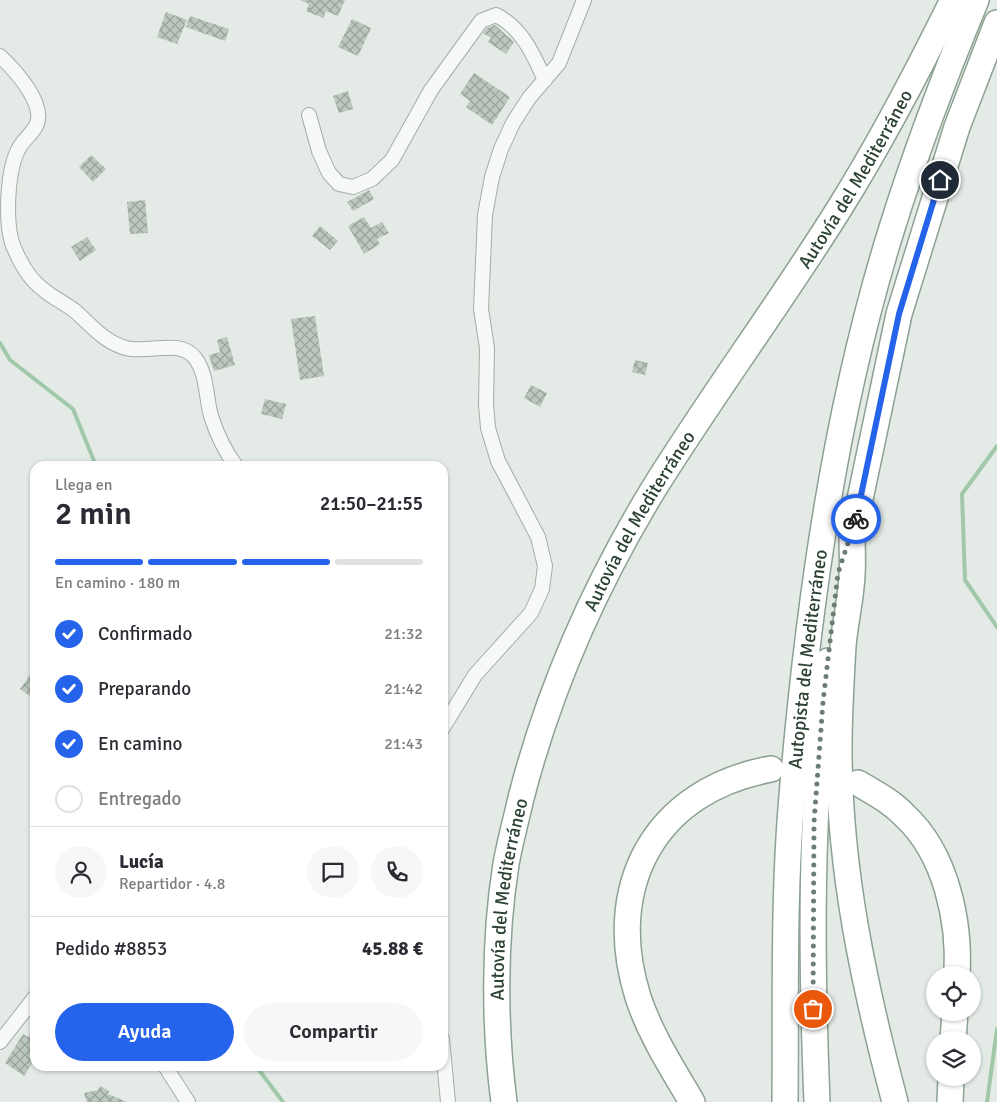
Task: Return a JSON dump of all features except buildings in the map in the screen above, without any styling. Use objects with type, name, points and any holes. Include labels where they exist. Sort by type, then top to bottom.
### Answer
[{"type":"highway","name":"Autovía del Mediterráneo","points":[[504,1102],[498,1054],[497,960],[506,864],[536,741],[566,660],[599,586],[653,490],[839,209],[893,118],[953,0]]},
{"type":"highway","name":"Autopista del Mediterráneo","points":[[785,1102],[786,929],[791,799],[808,635],[833,478],[859,351],[892,229],[946,72],[976,0]]},
{"type":"highway","points":[[895,1102],[872,1016],[858,950],[847,883],[841,816],[839,747],[843,645],[852,574],[852,537],[899,314],[957,127],[997,23]]},
{"type":"highway","name":"Autopista del Mediterráneo","points":[[817,1102],[812,972],[814,822],[823,702],[838,573],[852,537]]},
{"type":"highway","points":[[692,1102],[656,1039],[638,998],[629,963],[626,928],[629,900],[638,869],[653,842],[673,816],[696,797],[723,782],[771,770]]},
{"type":"highway","points":[[858,783],[885,799],[906,816],[924,839],[938,864],[948,889],[954,922],[956,966]]},
{"type":"highway","points":[[950,1102],[951,1086]]},
{"type":"street","points":[[448,719],[475,675],[531,613],[542,589],[545,566],[538,537],[498,460],[488,428],[486,404],[487,348],[481,309],[485,215],[492,177],[501,148],[513,123],[529,98],[559,63],[584,0]]},
{"type":"street","points":[[310,115],[319,151],[329,173],[339,184],[353,187],[372,179],[392,160],[431,90],[481,21],[496,14],[510,21],[530,47],[545,80]]},
{"type":"street","points":[[0,56],[27,86],[39,115],[36,125],[18,150],[12,168],[7,224],[14,249],[28,273],[42,289],[74,310],[108,342],[128,349],[175,348],[186,350],[195,358],[202,371],[211,415],[221,445],[232,461]]},
{"type":"street","points":[[0,1042],[30,1003]]},
{"type":"street","points":[[167,1071],[188,1102]]},
{"type":"street","points":[[445,1071],[448,1102]]},
{"type":"waterway","points":[[0,343],[10,360],[73,409],[94,461]]},
{"type":"waterway","points":[[997,446],[962,494],[965,580],[997,627]]},
{"type":"waterway","points":[[987,1102],[997,1029]]},
{"type":"waterway","points":[[260,1071],[283,1102]]},
{"type":"way so far","points":[[813,1009],[814,822],[823,702],[838,573],[852,537],[856,519]]},
{"type":"route","points":[[856,519],[899,314],[940,180]]}]
